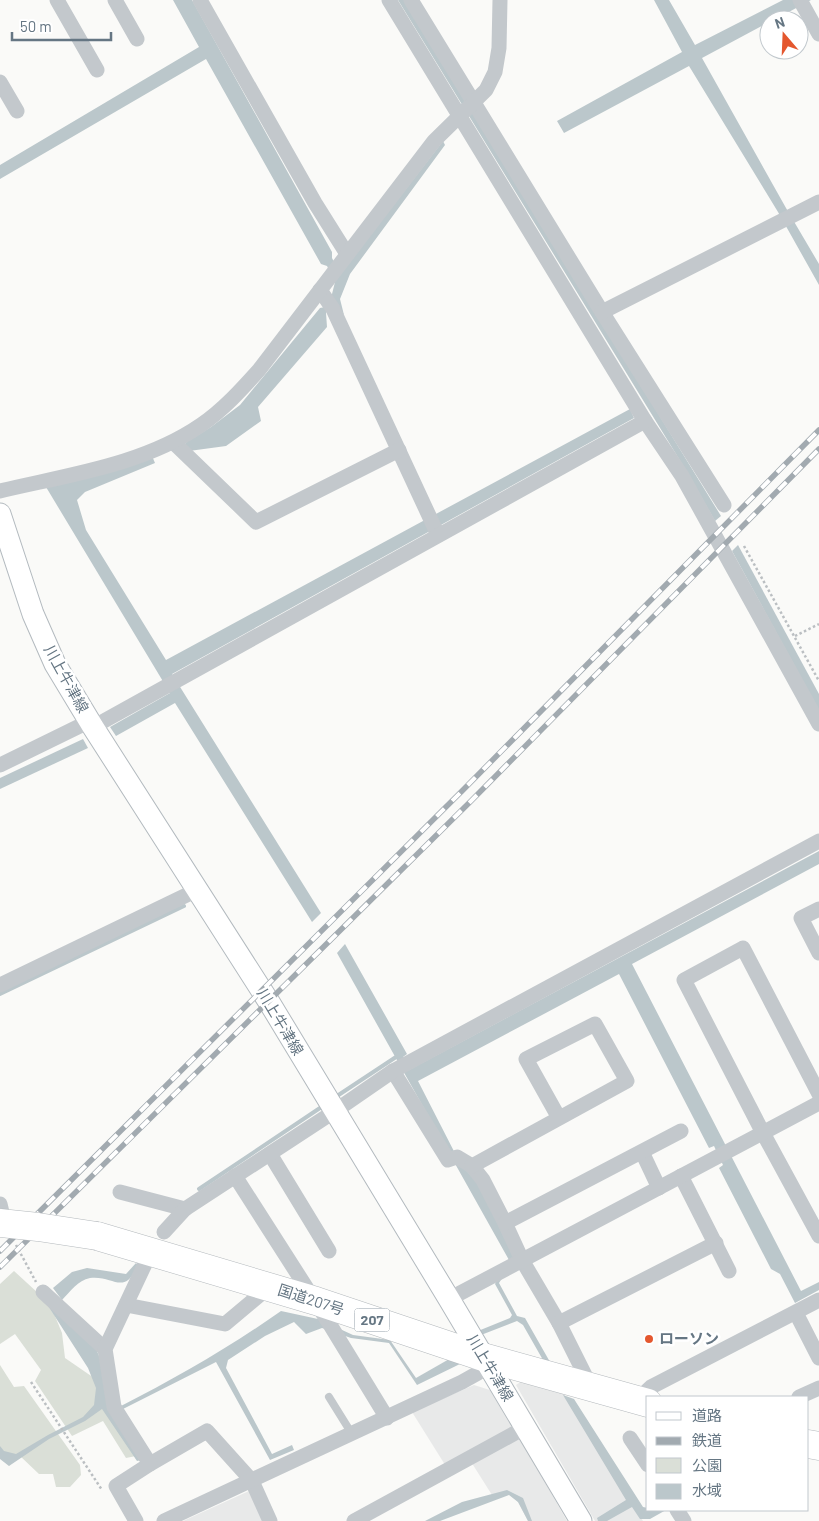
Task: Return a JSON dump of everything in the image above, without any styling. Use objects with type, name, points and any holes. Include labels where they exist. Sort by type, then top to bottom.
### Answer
[{"type":"highway","name":"国道207号","points":[[2,1226],[38,1227],[97,1236],[269,1287],[327,1320],[483,1357],[642,1401]]},
{"type":"main road","name":"川上牛津線","points":[[0,514],[37,622],[55,664],[91,724],[269,1002],[581,1521]]},
{"type":"street","points":[[56,0],[97,70]]},
{"type":"street","points":[[115,0],[137,39]]},
{"type":"street","points":[[200,0],[315,202],[343,260]]},
{"type":"street","points":[[389,0],[645,421],[682,476],[819,724]]},
{"type":"street","points":[[411,0],[602,312],[724,505]]},
{"type":"street","points":[[0,491],[120,462],[173,442],[202,425],[235,397],[327,294],[343,260],[434,141],[486,90],[495,72],[499,48],[500,0]]},
{"type":"street","points":[[802,4],[819,34]]},
{"type":"street","points":[[0,82],[17,111]]},
{"type":"street","points":[[602,312],[819,202]]},
{"type":"street","points":[[327,294],[438,535]]},
{"type":"street","points":[[0,765],[91,724],[162,688],[645,421]]},
{"type":"street","points":[[173,442],[256,522],[399,450]]},
{"type":"street","points":[[164,1232],[186,1209],[394,1071],[819,841]]},
{"type":"street","points":[[0,985],[197,890]]},
{"type":"street","points":[[819,909],[801,918],[819,953]]},
{"type":"street","points":[[819,1094],[743,948],[684,980],[819,1236]]},
{"type":"street","points":[[472,1166],[627,1081],[595,1024],[526,1059],[559,1118]]},
{"type":"street","points":[[394,1071],[448,1160],[457,1157],[472,1166],[483,1180],[522,1260],[559,1323],[591,1387]]},
{"type":"street","points":[[449,1299],[819,1103]]},
{"type":"street","points":[[505,1223],[681,1131]]},
{"type":"street","points":[[642,1152],[659,1188]]},
{"type":"street","points":[[270,1154],[329,1251]]},
{"type":"street","points":[[236,1176],[387,1418]]},
{"type":"street","points":[[681,1176],[730,1272]]},
{"type":"street","points":[[120,1192],[186,1209]]},
{"type":"street","points":[[0,1204],[2,1226]]},
{"type":"street","points":[[559,1323],[716,1243]]},
{"type":"street","points":[[145,1264],[105,1349],[114,1407],[150,1464]]},
{"type":"street","points":[[126,1304],[225,1324],[269,1287]]},
{"type":"street","points":[[43,1292],[105,1349]]},
{"type":"street","points":[[642,1401],[651,1387],[819,1300]]},
{"type":"street","points":[[796,1312],[818,1354]]},
{"type":"street","points":[[164,1521],[462,1382],[478,1372],[483,1357]]},
{"type":"street","points":[[801,1396],[819,1388]]},
{"type":"street","points":[[354,1521],[377,1516],[526,1427]]},
{"type":"street","points":[[136,1521],[116,1486],[207,1431],[252,1481],[270,1521]]},
{"type":"street","points":[[630,1438],[646,1462]]},
{"type":"lane","points":[[329,1397],[352,1434]]},
{"type":"path","points":[[744,546],[819,680]]},
{"type":"path","points":[[796,636],[819,624]]},
{"type":"path","points":[[2,1226],[43,1292]]},
{"type":"path","points":[[31,1382],[102,1490]]},
{"type":"shaded area","points":[[522,1381],[564,1394],[643,1521],[595,1521],[516,1385]]},
{"type":"shaded area","points":[[474,1385],[493,1391],[567,1521],[528,1521],[518,1502],[510,1495],[492,1495],[468,1457],[447,1468],[412,1412]]},
{"type":"shaded area","points":[[249,1491],[263,1521],[183,1521]]},
{"type":"green space","points":[[14,1271],[50,1304],[62,1333],[65,1358],[97,1380],[136,1456],[126,1458],[103,1421],[72,1436],[35,1381],[41,1370],[15,1334],[0,1344],[0,1284]]},
{"type":"green space","points":[[0,1365],[14,1387],[24,1386],[80,1465],[81,1475],[70,1487],[56,1487],[53,1474],[39,1474],[19,1455],[0,1454]]},
{"type":"water","points":[[173,0],[192,0],[332,252],[332,258],[340,274],[443,141],[445,145],[350,274],[340,299],[344,315],[334,301],[326,313],[327,327],[258,407],[261,421],[226,446],[189,451],[185,443],[211,427],[240,405],[320,308],[325,307],[332,294],[335,282],[327,266],[321,264],[206,59],[0,179],[0,165],[199,47]]},
{"type":"water","points":[[398,0],[405,0],[721,516],[715,521],[687,472]]},
{"type":"water","points":[[654,0],[669,0],[695,45],[759,12],[759,27],[702,58],[819,264],[819,285],[778,212],[689,66],[564,133],[557,121],[682,52]]},
{"type":"water","points":[[783,0],[811,0],[792,10],[763,10]]},
{"type":"water","points":[[630,409],[634,418],[172,674],[321,913],[312,922],[175,703],[116,736],[110,727],[170,693],[46,487],[152,456],[155,463],[85,492],[77,500],[86,530],[166,660]]},
{"type":"water","points":[[738,545],[819,694],[819,711],[732,551]]},
{"type":"water","points":[[83,739],[88,748],[0,789],[0,778]]},
{"type":"water","points":[[819,851],[819,864],[632,964],[801,1291],[819,1282],[819,1290],[795,1303],[780,1274],[771,1269],[719,1168],[723,1165],[714,1146],[709,1148],[619,974],[418,1081],[461,1165],[478,1183],[515,1258],[499,1283],[517,1316],[525,1318],[550,1362],[543,1360],[523,1325],[517,1321],[481,1335],[478,1331],[510,1318],[512,1315],[495,1284],[509,1260],[337,953],[345,944],[407,1054],[403,1057],[409,1070]]},
{"type":"water","points":[[136,1263],[138,1265],[133,1275],[123,1282],[98,1278],[86,1279],[74,1287],[62,1300],[53,1288],[72,1272],[87,1268],[126,1274]]},
{"type":"water","points":[[45,1301],[97,1351],[141,1460],[137,1461],[102,1409],[85,1421],[49,1439],[9,1466],[0,1459],[0,1446],[4,1451],[16,1454],[83,1417],[94,1405],[96,1388],[88,1368]]},
{"type":"water","points":[[281,1311],[318,1319],[353,1335],[390,1340],[416,1378],[451,1358],[462,1363],[417,1385],[389,1343],[351,1338],[322,1328],[306,1334],[294,1322],[265,1336],[228,1360],[226,1368],[272,1454],[292,1445],[294,1450],[270,1460],[216,1362],[123,1409],[121,1406],[202,1361]]},
{"type":"water","points":[[563,1395],[574,1399],[643,1507],[646,1508],[646,1511],[664,1511],[650,1519],[640,1519],[632,1507],[607,1521],[598,1521],[597,1518],[626,1500]]},
{"type":"water","points":[[507,1490],[523,1498],[532,1521],[528,1521],[518,1502],[509,1495],[440,1521],[425,1521],[462,1502]]},
{"type":"waterway","points":[[0,994],[184,906]]},
{"type":"waterway","points":[[337,1096],[396,1057]]},
{"type":"waterway","points":[[199,1189],[320,1108]]},
{"type":"railway","points":[[0,1251],[462,791],[819,430]]},
{"type":"railway","points":[[0,1267],[471,801],[819,449]]},
{"type":"place","name":"ローソン","points":[[649,1339]]}]
